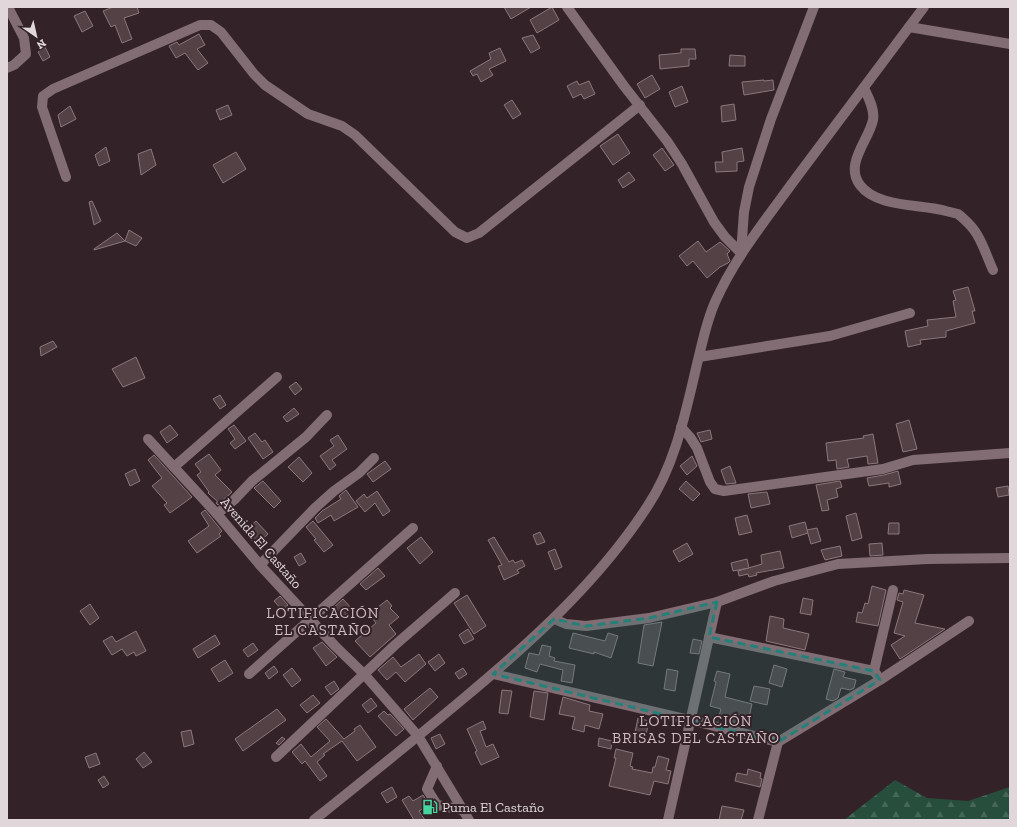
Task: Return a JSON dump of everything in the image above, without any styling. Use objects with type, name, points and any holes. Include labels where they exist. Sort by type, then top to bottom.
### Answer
[{"type":"street","points":[[7,68],[14,65],[26,54],[24,38],[8,7]]},
{"type":"street","points":[[567,7],[624,86],[667,141],[682,164],[714,222],[725,237],[742,253]]},
{"type":"street","points":[[742,253],[744,212],[749,187],[771,119],[814,7]]},
{"type":"street","points":[[314,820],[493,674],[554,619],[602,567],[629,534],[649,505],[662,481],[672,456],[706,330],[714,304],[726,279],[742,253],[924,7]]},
{"type":"street","points":[[66,177],[42,107],[43,96],[53,89],[200,25],[211,25],[220,32],[254,74],[266,85],[308,114],[342,126],[356,135],[455,232],[467,238],[480,233],[640,105]]},
{"type":"street","points":[[908,28],[1010,44]]},
{"type":"street","points":[[864,88],[871,104],[873,118],[869,133],[856,160],[855,174],[860,185],[871,196],[887,201],[937,208],[958,214],[970,225],[978,236],[993,270]]},
{"type":"street","points":[[699,357],[830,336],[910,313]]},
{"type":"street","points":[[174,467],[277,377]]},
{"type":"street","points":[[218,514],[252,481],[306,437],[327,414]]},
{"type":"street","points":[[681,427],[697,448],[710,482],[715,489],[724,491],[883,469],[913,460],[1010,453]]},
{"type":"street","name":"Avenida El Castaño","points":[[148,439],[218,514],[260,564],[311,620],[364,674],[418,736],[469,820]]},
{"type":"street","points":[[260,564],[315,508],[334,491],[359,473],[374,458]]},
{"type":"street","points":[[249,674],[413,528]]},
{"type":"street","points":[[554,619],[566,624],[586,626],[649,618],[716,602],[774,580],[838,564],[927,559],[1010,558]]},
{"type":"street","points":[[874,671],[893,590]]},
{"type":"street","points":[[276,757],[395,645],[455,593]]},
{"type":"street","points":[[668,820],[716,602]]},
{"type":"street","points":[[758,820],[778,742],[880,680],[969,620]]},
{"type":"street","points":[[709,637],[874,671],[880,680]]},
{"type":"street","points":[[493,674],[778,742]]},
{"type":"street","points":[[437,766],[427,789],[437,805],[464,810]]},
{"type":"highlighted area","points":[[717,602],[709,637],[874,671],[880,680],[778,742],[493,674],[554,619],[586,626],[649,618]]},
{"type":"green space","points":[[895,780],[927,798],[968,801],[1010,787],[1010,820],[844,820]]},
{"type":"building","points":[[113,7],[137,7],[139,13],[124,18],[132,39],[122,43],[115,25],[111,27],[103,11]]},
{"type":"building","points":[[504,7],[531,7],[511,19]]},
{"type":"building","points":[[552,7],[559,20],[537,33],[530,20]]},
{"type":"building","points":[[85,11],[93,26],[82,32],[74,16]]},
{"type":"building","points":[[199,34],[205,45],[197,49],[208,63],[198,70],[185,53],[176,58],[169,46],[177,42],[179,45]]},
{"type":"building","points":[[533,35],[540,48],[531,53],[522,38]]},
{"type":"building","points":[[45,47],[50,57],[43,61],[38,52]]},
{"type":"building","points":[[500,48],[506,61],[489,69],[493,75],[481,82],[477,74],[473,76],[470,71],[491,59],[489,53]]},
{"type":"building","points":[[681,49],[695,49],[696,59],[689,59],[689,66],[660,69],[659,55],[681,53]]},
{"type":"building","points":[[730,55],[745,56],[745,66],[729,66]]},
{"type":"building","points":[[652,75],[660,89],[645,98],[637,84]]},
{"type":"building","points":[[773,80],[774,90],[744,95],[742,82]]},
{"type":"building","points":[[577,81],[579,85],[589,81],[595,94],[584,99],[581,94],[573,98],[567,86]]},
{"type":"building","points":[[682,86],[688,102],[675,107],[669,92]]},
{"type":"building","points":[[512,100],[521,114],[513,119],[504,105]]},
{"type":"building","points":[[734,104],[736,120],[722,122],[721,106]]},
{"type":"building","points":[[228,105],[232,115],[220,120],[216,110]]},
{"type":"building","points":[[70,106],[76,119],[61,127],[58,115]]},
{"type":"building","points":[[618,134],[630,153],[613,165],[600,146]]},
{"type":"building","points":[[106,147],[110,161],[99,166],[95,155]]},
{"type":"building","points":[[662,148],[674,165],[665,171],[653,155]]},
{"type":"building","points":[[742,148],[744,161],[737,162],[737,171],[716,172],[715,162],[723,162],[722,152]]},
{"type":"building","points":[[151,149],[156,165],[141,175],[138,154]]},
{"type":"building","points":[[236,152],[246,169],[223,183],[213,165]]},
{"type":"building","points":[[629,172],[635,180],[623,188],[618,180]]},
{"type":"building","points":[[92,201],[101,221],[94,225],[89,202]]},
{"type":"building","points":[[129,230],[142,238],[136,246],[125,241]]},
{"type":"building","points":[[117,233],[125,241],[94,250],[94,249]]},
{"type":"building","points":[[698,241],[706,252],[720,242],[730,251],[727,254],[730,261],[707,278],[693,261],[687,266],[679,256]]},
{"type":"building","points":[[968,287],[975,311],[972,311],[975,323],[946,331],[946,337],[920,340],[921,344],[908,347],[905,331],[928,326],[927,320],[956,317],[953,301],[956,300],[953,291]]},
{"type":"building","points":[[53,341],[57,347],[41,356],[40,347]]},
{"type":"building","points":[[136,357],[145,378],[123,387],[112,369]]},
{"type":"building","points":[[296,382],[302,389],[295,395],[289,387]]},
{"type":"building","points":[[220,395],[226,405],[220,409],[213,399]]},
{"type":"building","points":[[294,408],[299,414],[287,422],[283,417]]},
{"type":"building","points":[[909,420],[917,449],[903,452],[896,424]]},
{"type":"building","points":[[170,425],[178,435],[167,443],[160,432]]},
{"type":"building","points":[[234,425],[246,441],[235,449],[230,443],[235,439],[228,429]]},
{"type":"building","points":[[710,430],[712,439],[701,442],[697,433]]},
{"type":"building","points":[[255,433],[262,442],[265,440],[273,452],[263,459],[248,438]]},
{"type":"building","points":[[873,434],[878,463],[868,464],[867,456],[847,459],[849,467],[837,469],[836,460],[828,461],[826,443],[864,438],[863,436]]},
{"type":"building","points":[[338,435],[347,449],[332,460],[336,465],[330,470],[320,456],[334,446],[330,440]]},
{"type":"building","points":[[209,454],[221,470],[215,475],[232,492],[218,505],[216,503],[218,502],[208,493],[209,492],[197,475],[201,472],[195,464]]},
{"type":"building","points":[[154,455],[192,497],[170,513],[164,505],[167,503],[152,486],[162,478],[148,460]]},
{"type":"building","points":[[692,456],[697,466],[687,475],[680,466]]},
{"type":"building","points":[[299,457],[312,473],[303,482],[288,467]]},
{"type":"building","points":[[385,461],[391,469],[373,482],[367,474]]},
{"type":"building","points":[[730,466],[736,483],[726,484],[721,470]]},
{"type":"building","points":[[135,469],[140,481],[130,486],[125,474]]},
{"type":"building","points":[[898,471],[901,484],[889,487],[889,483],[869,486],[867,478]]},
{"type":"building","points":[[263,481],[281,501],[274,508],[254,488]]},
{"type":"building","points":[[686,481],[700,494],[693,501],[679,489]]},
{"type":"building","points":[[840,481],[842,487],[836,489],[838,497],[827,500],[829,510],[822,511],[816,485]]},
{"type":"building","points":[[1008,486],[1009,495],[998,497],[996,488]]},
{"type":"building","points":[[346,490],[358,507],[334,521],[331,515],[318,523],[315,518],[322,511],[341,499],[339,496]]},
{"type":"building","points":[[377,491],[390,511],[383,516],[375,503],[365,512],[356,501],[364,494],[367,498]]},
{"type":"building","points":[[767,492],[770,504],[751,508],[748,494]]},
{"type":"building","points":[[205,510],[222,531],[219,534],[221,536],[197,553],[188,541],[209,526],[201,513]]},
{"type":"building","points":[[856,513],[862,538],[852,541],[846,516]]},
{"type":"building","points":[[747,515],[752,532],[739,535],[735,518]]},
{"type":"building","points":[[256,521],[268,534],[256,545],[244,532]]},
{"type":"building","points":[[313,521],[333,545],[324,552],[306,527]]},
{"type":"building","points":[[805,522],[808,533],[792,538],[789,526]]},
{"type":"building","points":[[889,523],[899,523],[899,534],[888,534]]},
{"type":"building","points":[[817,528],[821,541],[811,544],[807,530]]},
{"type":"building","points":[[540,532],[545,542],[537,545],[533,535]]},
{"type":"building","points":[[421,537],[433,552],[420,564],[407,548]]},
{"type":"building","points":[[494,537],[509,562],[513,560],[515,563],[522,560],[525,566],[517,570],[519,573],[504,580],[498,566],[502,565],[488,540]]},
{"type":"building","points":[[687,543],[693,554],[679,562],[673,551]]},
{"type":"building","points":[[882,543],[883,555],[870,556],[869,544]]},
{"type":"building","points":[[840,546],[842,556],[825,560],[821,550]]},
{"type":"building","points":[[555,549],[562,567],[555,570],[548,552]]},
{"type":"building","points":[[780,551],[784,568],[756,573],[757,575],[749,577],[748,574],[739,576],[738,571],[762,564],[761,555]]},
{"type":"building","points":[[301,553],[306,562],[299,566],[294,557]]},
{"type":"building","points":[[747,559],[749,568],[733,571],[731,563]]},
{"type":"building","points":[[378,568],[385,576],[366,590],[360,584]]},
{"type":"building","points":[[872,586],[886,590],[878,626],[856,622],[858,612],[862,613],[865,603],[868,604]]},
{"type":"building","points":[[904,590],[924,595],[915,623],[945,629],[900,659],[891,645],[905,636],[894,633],[903,602],[897,600],[899,593],[903,594]]},
{"type":"building","points":[[467,595],[486,626],[474,634],[454,603]]},
{"type":"building","points":[[280,596],[288,605],[282,610],[274,601]]},
{"type":"building","points":[[803,598],[813,600],[811,615],[800,613]]},
{"type":"building","points":[[343,599],[352,609],[341,619],[332,609]]},
{"type":"building","points":[[387,600],[392,606],[390,608],[399,617],[389,625],[396,634],[370,657],[355,641],[376,623],[369,614]]},
{"type":"building","points":[[90,604],[99,618],[90,625],[80,611]]},
{"type":"building","points":[[770,616],[784,619],[783,628],[809,634],[805,650],[766,641]]},
{"type":"building","points":[[662,622],[653,666],[638,663],[644,625]]},
{"type":"building","points":[[468,629],[474,639],[464,644],[459,635]]},
{"type":"building","points":[[136,631],[146,651],[136,656],[134,652],[127,656],[122,649],[112,655],[103,641],[112,636],[116,642]]},
{"type":"building","points":[[573,633],[605,641],[608,633],[618,636],[611,658],[594,652],[594,654],[569,648]]},
{"type":"building","points":[[215,635],[220,644],[198,658],[193,649]]},
{"type":"building","points":[[693,639],[702,641],[699,654],[690,653]]},
{"type":"building","points":[[322,642],[337,657],[326,666],[313,648]]},
{"type":"building","points":[[253,643],[258,650],[248,657],[243,650]]},
{"type":"building","points":[[542,645],[551,647],[549,656],[555,658],[554,661],[575,665],[572,683],[561,681],[563,670],[540,664],[537,672],[525,668],[529,653],[539,655]]},
{"type":"building","points":[[419,654],[426,664],[405,682],[396,672],[387,680],[378,670],[393,657],[401,667]]},
{"type":"building","points":[[439,654],[445,663],[435,671],[428,662]]},
{"type":"building","points":[[225,660],[233,673],[219,682],[211,669]]},
{"type":"building","points":[[774,665],[787,669],[782,687],[769,683]]},
{"type":"building","points":[[274,666],[278,672],[269,679],[265,673]]},
{"type":"building","points":[[292,668],[301,680],[292,687],[283,675]]},
{"type":"building","points":[[463,668],[467,674],[459,679],[455,673]]},
{"type":"building","points":[[667,669],[678,671],[675,691],[664,689]]},
{"type":"building","points":[[834,669],[845,672],[843,677],[856,680],[854,688],[850,690],[841,688],[838,698],[833,701],[826,699]]},
{"type":"building","points":[[717,671],[730,674],[725,697],[752,704],[747,726],[732,722],[733,719],[719,716],[721,709],[710,706]]},
{"type":"building","points":[[334,681],[339,689],[331,695],[325,687]]},
{"type":"building","points":[[754,686],[770,689],[767,705],[750,701]]},
{"type":"building","points":[[430,688],[438,697],[413,720],[404,709]]},
{"type":"building","points":[[502,690],[512,691],[508,714],[499,713]]},
{"type":"building","points":[[534,691],[548,693],[544,720],[530,717]]},
{"type":"building","points":[[313,695],[320,703],[307,713],[300,705]]},
{"type":"building","points":[[563,697],[590,705],[589,711],[603,714],[599,729],[585,725],[584,732],[572,729],[575,717],[559,714]]},
{"type":"building","points":[[371,698],[377,706],[368,713],[362,705]]},
{"type":"building","points":[[277,709],[286,720],[243,751],[235,739]]},
{"type":"building","points":[[384,711],[388,715],[390,714],[404,729],[396,736],[378,716]]},
{"type":"building","points":[[638,718],[649,721],[645,739],[634,737]]},
{"type":"building","points":[[326,719],[344,739],[355,731],[354,729],[360,725],[376,747],[357,761],[342,741],[323,754],[325,755],[317,762],[327,776],[320,781],[305,761],[302,764],[292,752],[301,744],[311,757],[330,741],[317,727]]},
{"type":"building","points":[[483,721],[486,729],[480,731],[486,747],[493,744],[499,757],[481,765],[475,752],[477,751],[467,729]]},
{"type":"building","points":[[191,730],[194,744],[184,747],[181,732]]},
{"type":"building","points":[[440,734],[445,744],[436,749],[431,738]]},
{"type":"building","points":[[282,737],[285,739],[279,745],[276,743]]},
{"type":"building","points":[[599,738],[612,741],[611,749],[598,746]]},
{"type":"building","points":[[616,749],[633,753],[630,766],[633,767],[632,769],[652,773],[658,756],[669,759],[666,770],[671,771],[668,784],[654,781],[650,795],[609,786],[616,758],[614,758]]},
{"type":"building","points":[[144,752],[152,762],[143,768],[136,759]]},
{"type":"building","points":[[96,753],[100,764],[89,768],[85,757]]},
{"type":"building","points":[[748,769],[761,773],[760,778],[762,779],[760,787],[735,781],[737,773],[747,775]]},
{"type":"building","points":[[104,776],[109,784],[103,788],[98,780]]},
{"type":"building","points":[[392,787],[397,797],[387,803],[381,793]]},
{"type":"building","points":[[423,795],[429,805],[419,811],[425,820],[414,820],[402,800],[409,796],[413,801]]},
{"type":"building","points":[[722,806],[744,810],[741,820],[719,820]]},
{"type":"place","name":"Puma El Castaño","points":[[430,807]]},
{"type":"district","name":"LOTIFICACIÓN EL CASTAÑO","points":[[323,622]]},
{"type":"district","name":"LOTIFICACIÓN BRISAS DEL CASTAÑO","points":[[696,730]]}]
